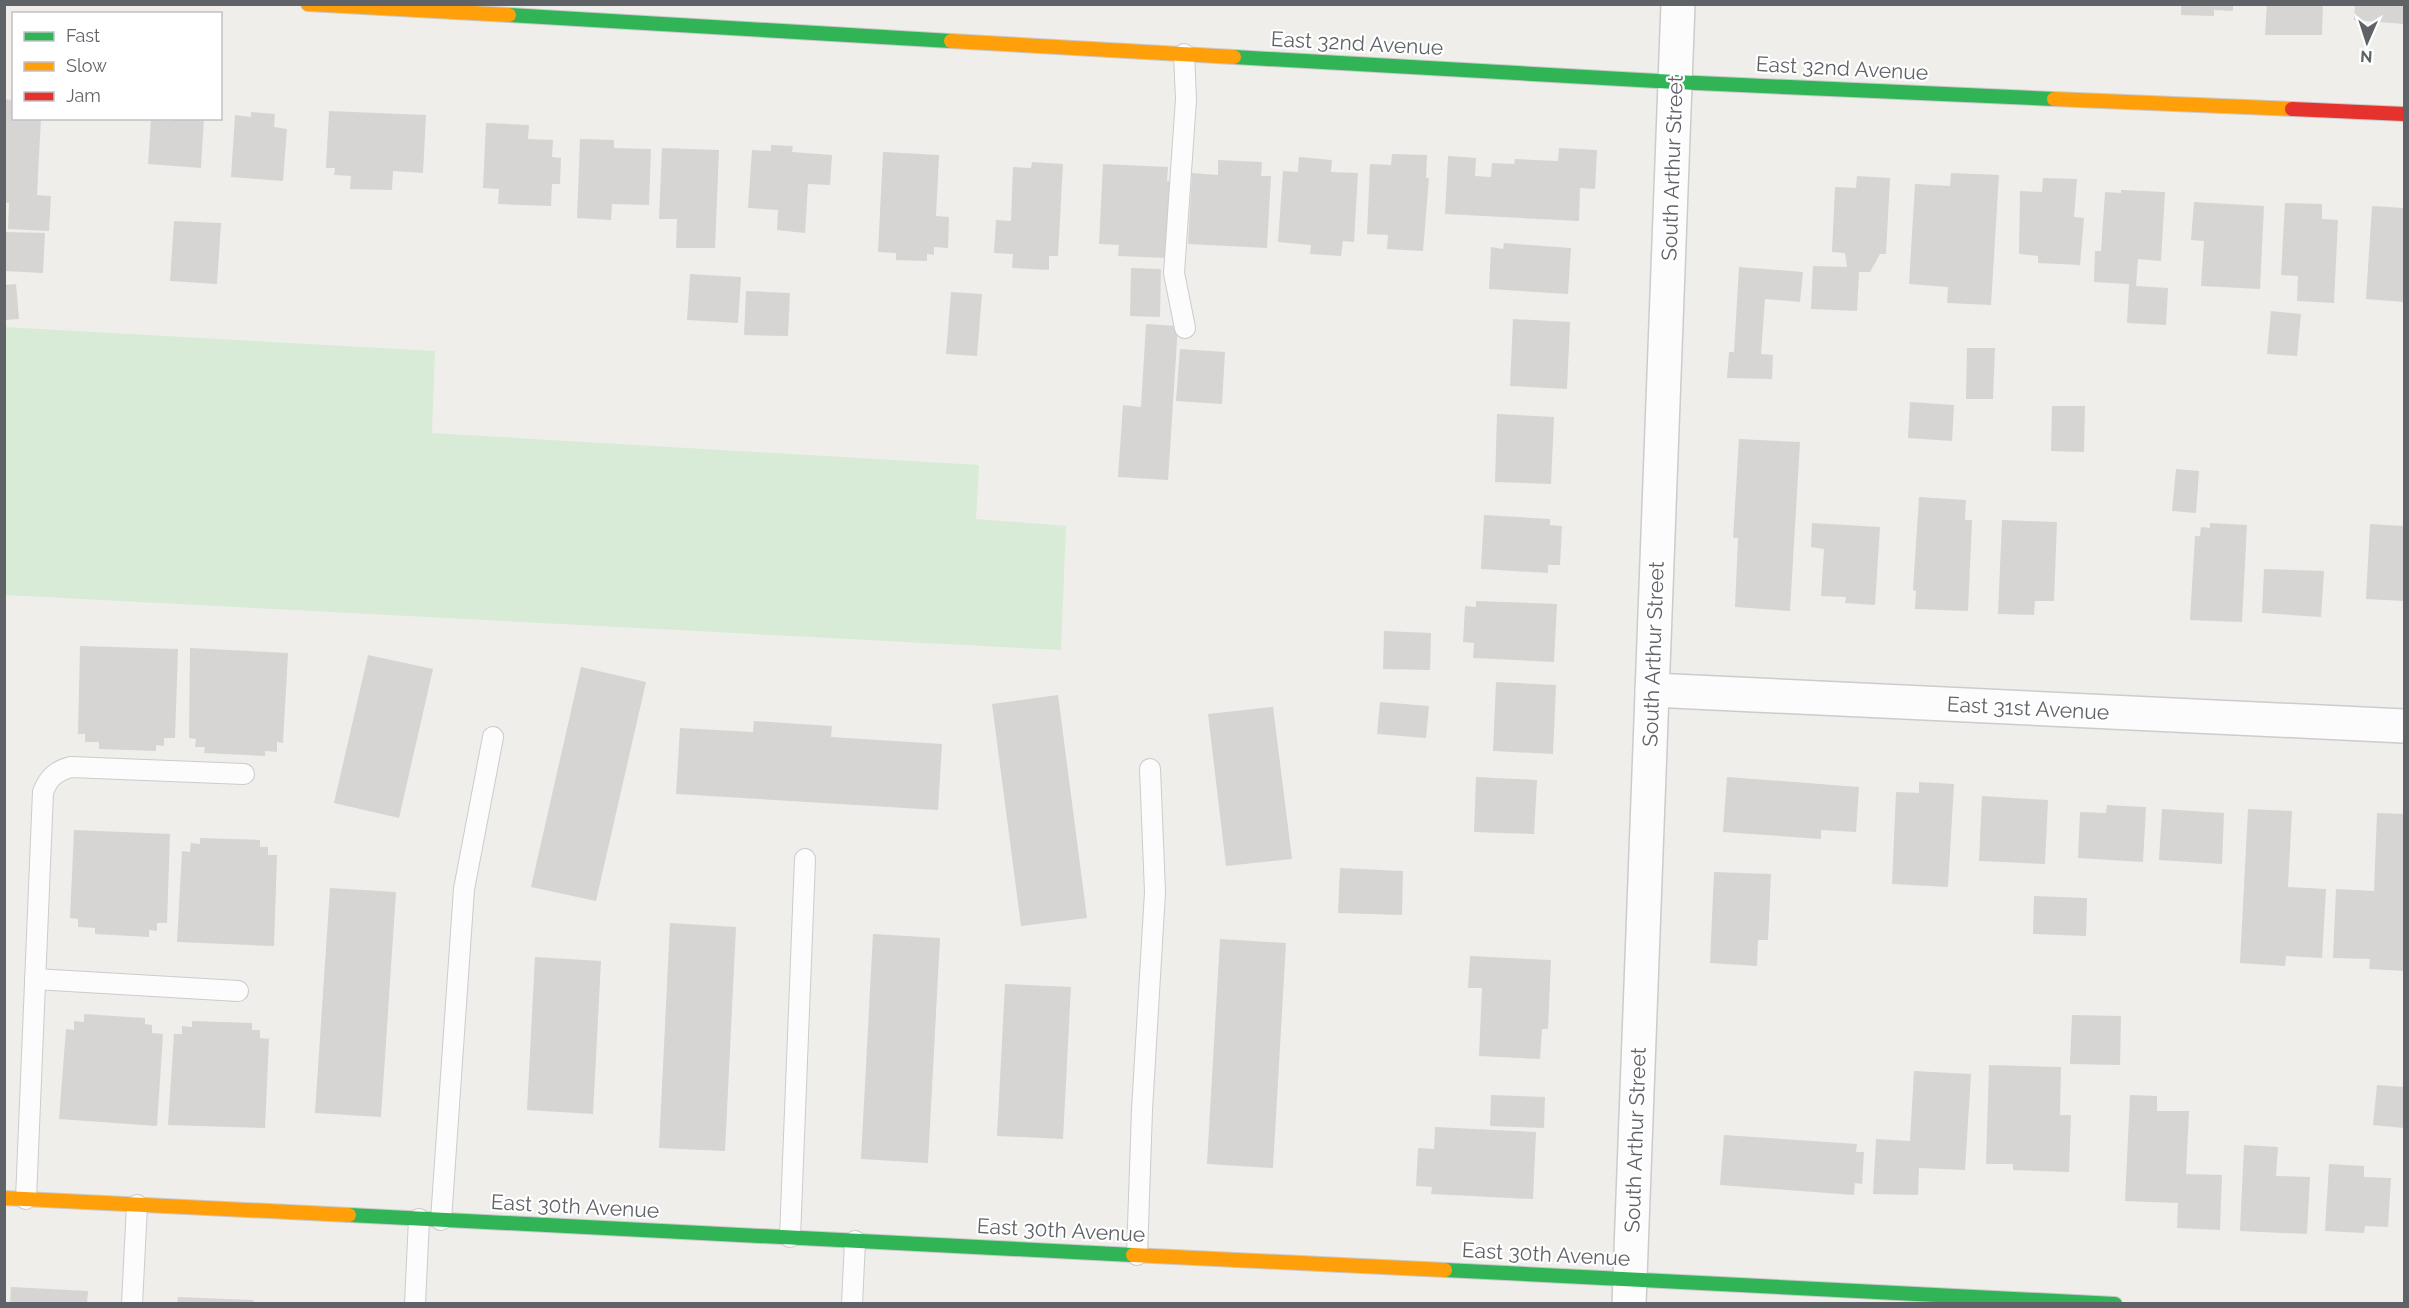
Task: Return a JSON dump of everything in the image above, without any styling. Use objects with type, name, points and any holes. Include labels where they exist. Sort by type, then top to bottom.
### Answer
[{"type":"street","name":"East 32nd Avenue","points":[[308,4],[1675,82],[2404,114]]},
{"type":"street","name":"South Arthur Street","points":[[1629,1291],[1678,4]]},
{"type":"street","name":"East 31st Avenue","points":[[1652,690],[2404,726]]},
{"type":"street","name":"East 30th Avenue","points":[[4,1198],[1137,1255],[1629,1291],[2115,1304]]},
{"type":"lane","points":[[1185,54],[1186,99],[1174,273],[1185,328]]},
{"type":"lane","points":[[441,1220],[464,889],[493,737]]},
{"type":"lane","points":[[26,1199],[44,792],[49,779],[61,770],[71,767],[244,774]]},
{"type":"lane","points":[[1137,1255],[1142,1110],[1155,892],[1150,769]]},
{"type":"lane","points":[[790,1237],[805,859]]},
{"type":"lane","points":[[35,979],[238,991]]},
{"type":"lane","points":[[132,1304],[137,1205]]},
{"type":"lane","points":[[415,1304],[419,1219]]},
{"type":"lane","points":[[852,1304],[855,1241]]},
{"type":"green space","points":[[5,327],[435,351],[432,433],[979,465],[976,519],[1066,526],[1061,650],[5,595]]},
{"type":"building","points":[[2181,4],[2233,4],[2233,11],[2214,10],[2214,16],[2181,15]]},
{"type":"building","points":[[2267,4],[2323,4],[2322,35],[2265,35]]},
{"type":"building","points":[[2355,4],[2404,4],[2404,24],[2354,20]]},
{"type":"building","points":[[12,92],[12,120],[41,120],[37,195],[51,196],[49,231],[8,229],[9,203],[4,203],[4,99],[11,100]]},
{"type":"building","points":[[329,111],[426,115],[423,173],[393,171],[392,190],[350,189],[351,176],[334,175],[335,168],[326,168]]},
{"type":"building","points":[[251,112],[275,114],[274,127],[287,129],[283,181],[231,177],[235,115],[251,117]]},
{"type":"building","points":[[151,120],[204,120],[201,168],[148,164]]},
{"type":"building","points":[[486,123],[529,125],[528,139],[553,140],[552,157],[561,158],[560,184],[552,184],[551,206],[498,204],[499,189],[483,188]]},
{"type":"building","points":[[580,139],[614,140],[614,148],[651,149],[649,205],[612,204],[611,220],[577,218]]},
{"type":"building","points":[[771,145],[793,146],[792,152],[832,155],[830,185],[808,184],[805,233],[777,230],[778,210],[748,208],[752,150],[771,151]]},
{"type":"building","points":[[662,148],[719,150],[715,248],[676,248],[677,219],[659,219]]},
{"type":"building","points":[[1559,148],[1597,150],[1595,189],[1580,188],[1579,221],[1445,214],[1448,156],[1476,158],[1475,176],[1491,177],[1492,163],[1514,164],[1515,159],[1558,161]]},
{"type":"building","points":[[883,152],[939,155],[936,216],[949,217],[948,248],[934,247],[934,255],[927,254],[927,261],[896,260],[896,253],[878,252]]},
{"type":"building","points":[[1392,154],[1427,155],[1426,178],[1429,178],[1423,251],[1387,249],[1388,235],[1367,234],[1370,164],[1391,165]]},
{"type":"building","points":[[1299,157],[1332,160],[1331,172],[1358,173],[1354,242],[1343,241],[1341,256],[1310,254],[1311,245],[1278,242],[1283,171],[1298,172]]},
{"type":"building","points":[[1218,160],[1262,162],[1261,176],[1271,176],[1267,248],[1188,244],[1192,173],[1218,175]]},
{"type":"building","points":[[1032,162],[1063,164],[1058,256],[1049,256],[1049,270],[1012,268],[1013,254],[994,253],[996,220],[1011,221],[1013,167],[1031,168]]},
{"type":"building","points":[[1103,164],[1168,167],[1167,181],[1172,182],[1169,258],[1118,256],[1119,245],[1099,244]]},
{"type":"building","points":[[1951,173],[1999,175],[1991,305],[1947,303],[1948,287],[1909,284],[1915,184],[1950,186]]},
{"type":"building","points":[[1857,176],[1890,178],[1886,254],[1880,254],[1870,272],[1859,272],[1857,311],[1811,309],[1813,266],[1847,267],[1845,253],[1832,252],[1835,187],[1856,188]]},
{"type":"building","points":[[2043,178],[2077,179],[2074,217],[2084,218],[2080,265],[2038,263],[2038,256],[2019,254],[2020,191],[2042,192]]},
{"type":"building","points":[[2121,190],[2165,192],[2161,261],[2138,259],[2136,286],[2168,288],[2166,325],[2127,323],[2129,284],[2094,282],[2095,251],[2101,251],[2105,192],[2121,193]]},
{"type":"building","points":[[2194,202],[2264,206],[2260,289],[2201,286],[2204,241],[2191,240]]},
{"type":"building","points":[[2285,203],[2322,204],[2322,219],[2338,220],[2334,303],[2297,301],[2298,276],[2281,275]]},
{"type":"building","points":[[2372,206],[2404,208],[2404,302],[2366,299]]},
{"type":"building","points":[[174,221],[221,223],[217,284],[170,281]]},
{"type":"building","points":[[4,232],[45,233],[43,273],[4,271]]},
{"type":"building","points":[[1504,243],[1571,248],[1568,294],[1489,289],[1491,247],[1503,249]]},
{"type":"building","points":[[1739,267],[1803,272],[1800,302],[1765,299],[1761,354],[1773,355],[1772,379],[1727,378],[1729,352],[1734,352]]},
{"type":"building","points":[[1131,268],[1161,269],[1160,317],[1130,316]]},
{"type":"building","points":[[690,274],[741,277],[738,323],[687,320]]},
{"type":"building","points":[[16,284],[19,319],[4,320],[4,285]]},
{"type":"building","points":[[746,291],[790,293],[788,336],[744,335]]},
{"type":"building","points":[[951,292],[982,294],[977,356],[946,354]]},
{"type":"building","points":[[2271,311],[2301,314],[2297,356],[2267,354]]},
{"type":"building","points":[[1513,319],[1570,322],[1567,389],[1510,386]]},
{"type":"building","points":[[1146,324],[1178,326],[1168,480],[1118,477],[1123,405],[1141,407]]},
{"type":"building","points":[[1967,348],[1995,348],[1993,399],[1966,399]]},
{"type":"building","points":[[1180,349],[1225,352],[1222,404],[1176,401]]},
{"type":"building","points":[[1910,402],[1954,405],[1952,441],[1908,438]]},
{"type":"building","points":[[2052,406],[2085,406],[2084,452],[2051,451]]},
{"type":"building","points":[[1497,414],[1554,417],[1551,484],[1495,482]]},
{"type":"building","points":[[1739,439],[1800,442],[1790,611],[1735,607],[1738,538],[1733,538]]},
{"type":"building","points":[[2176,469],[2199,471],[2196,513],[2172,511]]},
{"type":"building","points":[[1919,497],[1966,500],[1965,520],[1972,520],[1968,611],[1915,609],[1916,591],[1913,590]]},
{"type":"building","points":[[1484,515],[1550,519],[1550,525],[1562,526],[1560,565],[1548,565],[1548,573],[1481,569]]},
{"type":"building","points":[[2002,520],[2057,522],[2054,601],[2035,601],[2034,615],[1998,614]]},
{"type":"building","points":[[1812,523],[1880,527],[1875,605],[1845,603],[1846,597],[1821,596],[1824,549],[1811,547]]},
{"type":"building","points":[[2210,523],[2247,525],[2242,622],[2190,620],[2195,536],[2200,536],[2201,527],[2210,528]]},
{"type":"building","points":[[2370,524],[2404,526],[2404,601],[2366,599]]},
{"type":"building","points":[[2264,569],[2324,571],[2321,617],[2262,613]]},
{"type":"building","points":[[1476,601],[1557,604],[1554,662],[1473,658],[1474,643],[1463,642],[1465,606],[1476,607]]},
{"type":"building","points":[[1384,631],[1431,633],[1430,670],[1383,669]]},
{"type":"building","points":[[80,646],[178,649],[175,738],[164,738],[164,746],[156,745],[156,751],[99,749],[99,742],[85,742],[85,734],[78,734]]},
{"type":"building","points":[[190,648],[288,653],[283,743],[277,742],[277,752],[265,751],[265,756],[204,753],[205,747],[195,747],[196,739],[189,738]]},
{"type":"building","points":[[368,655],[433,669],[399,818],[334,803]]},
{"type":"building","points":[[581,667],[646,682],[596,901],[531,887]]},
{"type":"building","points":[[1496,682],[1556,685],[1553,754],[1493,751]]},
{"type":"building","points":[[1058,695],[1087,918],[1021,926],[992,704]]},
{"type":"building","points":[[1380,702],[1429,706],[1426,738],[1377,734]]},
{"type":"building","points":[[1273,707],[1292,859],[1226,866],[1208,714]]},
{"type":"building","points":[[754,721],[832,726],[831,737],[942,744],[938,810],[676,794],[680,728],[753,732]]},
{"type":"building","points":[[1476,777],[1537,780],[1534,834],[1474,832]]},
{"type":"building","points":[[1727,777],[1859,787],[1856,832],[1821,830],[1821,839],[1723,832]]},
{"type":"building","points":[[1919,782],[1954,784],[1948,887],[1892,884],[1896,792],[1919,793]]},
{"type":"building","points":[[1982,796],[2048,800],[2045,864],[1979,861]]},
{"type":"building","points":[[2107,805],[2146,807],[2143,862],[2078,858],[2080,812],[2106,813]]},
{"type":"building","points":[[2162,809],[2224,813],[2222,864],[2159,860]]},
{"type":"building","points":[[2248,809],[2292,811],[2288,887],[2326,889],[2322,958],[2286,956],[2285,966],[2240,963]]},
{"type":"building","points":[[2377,813],[2404,814],[2404,971],[2369,969],[2370,959],[2333,958],[2336,889],[2374,891]]},
{"type":"building","points":[[74,830],[170,834],[167,923],[157,923],[157,931],[149,930],[149,937],[95,934],[95,928],[78,927],[78,919],[70,918]]},
{"type":"building","points":[[200,838],[260,840],[260,847],[268,847],[268,855],[277,855],[274,946],[177,942],[182,851],[190,852],[191,843],[200,844]]},
{"type":"building","points":[[1340,868],[1403,871],[1402,915],[1338,913]]},
{"type":"building","points":[[1714,872],[1771,874],[1768,940],[1758,940],[1757,966],[1710,963]]},
{"type":"building","points":[[330,888],[396,892],[381,1117],[315,1113]]},
{"type":"building","points":[[2034,896],[2087,898],[2086,936],[2033,934]]},
{"type":"building","points":[[670,923],[736,927],[725,1151],[659,1148]]},
{"type":"building","points":[[873,934],[940,938],[928,1163],[861,1159]]},
{"type":"building","points":[[1220,939],[1286,943],[1273,1168],[1207,1164]]},
{"type":"building","points":[[1470,956],[1551,960],[1548,1029],[1542,1029],[1540,1059],[1479,1056],[1482,988],[1468,988]]},
{"type":"building","points":[[535,957],[601,961],[593,1114],[527,1110]]},
{"type":"building","points":[[1005,984],[1071,987],[1063,1139],[997,1136]]},
{"type":"building","points":[[84,1014],[145,1018],[145,1024],[152,1025],[152,1033],[163,1034],[157,1126],[59,1119],[66,1029],[74,1030],[74,1021],[84,1022]]},
{"type":"building","points":[[2072,1015],[2121,1016],[2120,1065],[2070,1064]]},
{"type":"building","points":[[192,1021],[252,1023],[252,1030],[260,1030],[260,1038],[269,1039],[265,1128],[168,1125],[174,1034],[182,1034],[182,1026],[192,1027]]},
{"type":"building","points":[[1989,1065],[2061,1067],[2060,1115],[2071,1115],[2069,1172],[2013,1170],[2013,1164],[1986,1164]]},
{"type":"building","points":[[1914,1071],[1971,1074],[1965,1170],[1919,1168],[1918,1195],[1873,1194],[1876,1139],[1910,1141]]},
{"type":"building","points":[[2377,1085],[2404,1087],[2404,1128],[2373,1125]]},
{"type":"building","points":[[1491,1095],[1545,1097],[1544,1128],[1490,1126]]},
{"type":"building","points":[[2130,1095],[2157,1096],[2157,1111],[2189,1111],[2186,1174],[2222,1175],[2220,1230],[2177,1228],[2178,1203],[2125,1201]]},
{"type":"building","points":[[1435,1127],[1536,1132],[1533,1199],[1431,1194],[1432,1187],[1416,1186],[1418,1148],[1434,1149]]},
{"type":"building","points":[[1724,1135],[1857,1144],[1856,1152],[1864,1152],[1862,1184],[1855,1183],[1854,1195],[1720,1185]]},
{"type":"building","points":[[2244,1145],[2278,1147],[2276,1176],[2310,1177],[2307,1234],[2240,1231]]},
{"type":"building","points":[[2329,1164],[2364,1166],[2364,1177],[2391,1178],[2388,1227],[2365,1226],[2364,1233],[2325,1231]]},
{"type":"building","points":[[11,1287],[88,1291],[87,1304],[10,1304]]},
{"type":"building","points":[[178,1297],[254,1300],[253,1304],[177,1304]]},
{"type":"traffic: fast","points":[[509,15],[951,41]]},
{"type":"traffic: fast","points":[[1234,57],[1675,82],[2054,99]]},
{"type":"traffic: fast","points":[[349,1215],[1133,1255]]},
{"type":"traffic: fast","points":[[1445,1270],[2115,1304]]},
{"type":"traffic: slow","points":[[308,4],[509,15]]},
{"type":"traffic: slow","points":[[951,41],[1234,57]]},
{"type":"traffic: slow","points":[[2054,99],[2292,109]]},
{"type":"traffic: slow","points":[[4,1198],[349,1215]]},
{"type":"traffic: slow","points":[[1133,1255],[1445,1270]]},
{"type":"traffic: jam","points":[[2292,109],[2404,114]]}]
